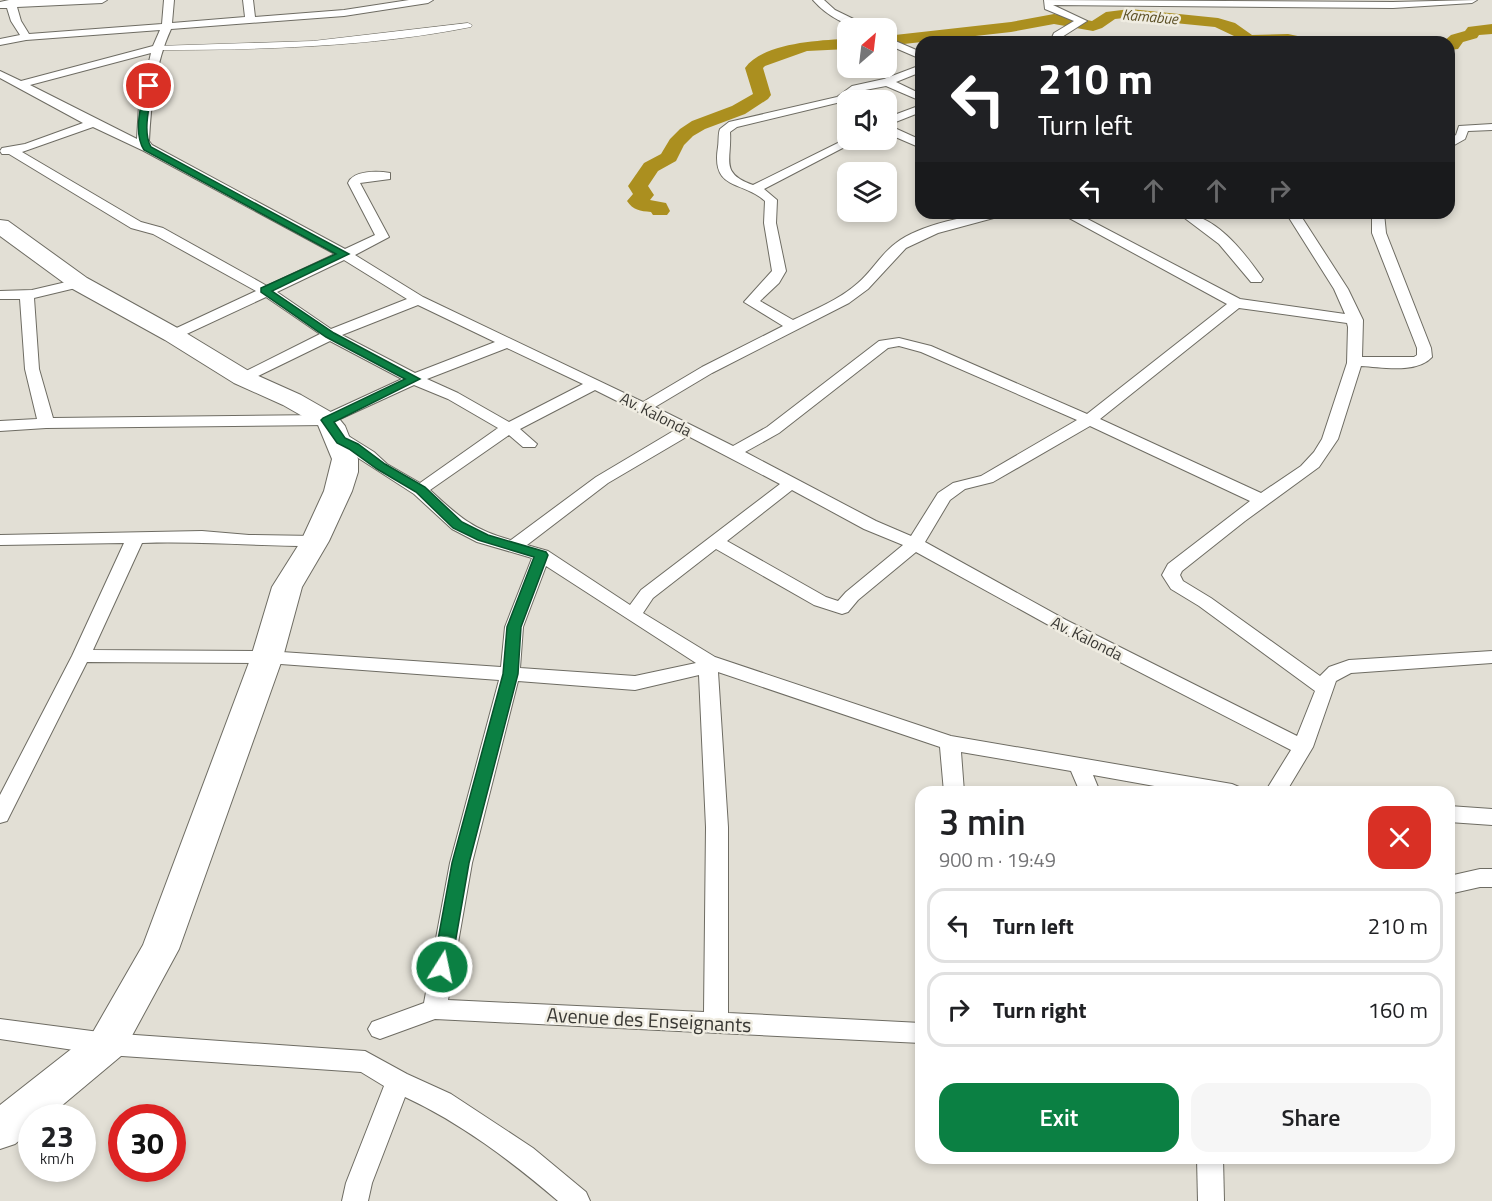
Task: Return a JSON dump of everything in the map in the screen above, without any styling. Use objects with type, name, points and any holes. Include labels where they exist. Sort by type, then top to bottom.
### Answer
[{"type":"highway","points":[[0,226],[79,283],[173,335],[243,378],[292,400],[332,428],[345,459],[344,472],[315,540],[287,586],[267,657],[160,949],[107,1044],[0,1130]]},
{"type":"street","points":[[87,11],[91,0]]},
{"type":"street","points":[[26,37],[8,3],[102,0]]},
{"type":"street","points":[[148,148],[143,141],[145,105],[157,48],[167,27],[169,0]]},
{"type":"street","points":[[248,0],[250,21]]},
{"type":"street","points":[[342,0],[344,13]]},
{"type":"street","points":[[0,42],[26,37],[344,13],[428,0]]},
{"type":"street","points":[[818,0],[831,12],[847,18]]},
{"type":"street","points":[[1058,36],[1082,21],[1048,7],[1047,1],[1393,5],[1472,0]]},
{"type":"street","points":[[78,33],[82,22]]},
{"type":"street","points":[[18,85],[157,48],[337,41],[411,34],[468,25]]},
{"type":"street","points":[[897,45],[915,53]]},
{"type":"street","points":[[854,90],[887,82],[915,70]]},
{"type":"street","name":"Av. Kalonda","points":[[0,74],[93,123],[148,148],[344,254],[418,300],[733,452],[870,525],[915,544],[1060,624],[1303,747]]},
{"type":"street","points":[[887,82],[915,95]]},
{"type":"street","points":[[795,327],[751,302],[774,280],[779,271],[780,265],[770,223],[771,200],[767,196],[740,185],[727,175],[722,163],[726,143],[724,131],[733,124],[837,102]]},
{"type":"street","points":[[897,118],[915,110]]},
{"type":"street","points":[[5,151],[28,147],[93,123]]},
{"type":"street","points":[[1455,135],[1463,128],[1492,126]]},
{"type":"street","points":[[897,133],[915,141]]},
{"type":"street","points":[[753,190],[837,148]]},
{"type":"street","points":[[5,151],[136,225],[158,231],[265,290],[330,335],[414,379],[453,396],[509,428],[529,444]]},
{"type":"street","points":[[173,335],[382,237],[354,183],[356,178],[386,176]]},
{"type":"street","points":[[643,408],[707,370],[844,300],[863,285],[901,245],[933,230],[974,219]]},
{"type":"street","points":[[1077,219],[1236,303],[1356,320]]},
{"type":"street","points":[[1195,219],[1226,240],[1256,279]]},
{"type":"street","points":[[1298,219],[1302,223],[1308,240],[1342,288],[1356,320],[1355,361],[1345,385],[1334,435],[1314,462],[1294,482],[1262,500],[1214,535],[1174,568],[1171,575],[1177,585],[1205,602],[1325,689]]},
{"type":"street","points":[[1355,361],[1408,362],[1419,361],[1425,357],[1424,348],[1379,233],[1378,219]]},
{"type":"street","points":[[0,295],[27,294],[79,283]]},
{"type":"street","points":[[27,294],[32,369],[46,423]]},
{"type":"street","points":[[243,378],[330,335],[418,300]]},
{"type":"street","points":[[717,542],[820,601],[842,608],[852,596],[915,544],[944,497],[959,486],[987,479],[1089,420],[1236,303]]},
{"type":"street","points":[[733,452],[773,430],[879,348],[893,342],[910,344],[926,350],[1089,420],[1262,500]]},
{"type":"street","points":[[0,426],[46,423],[332,428],[414,379],[505,343]]},
{"type":"street","points":[[420,490],[509,428],[595,384]]},
{"type":"street","points":[[332,428],[341,440],[420,490],[458,525],[483,537],[542,555],[708,664],[950,743],[1196,786]]},
{"type":"street","points":[[513,547],[602,480],[686,430]]},
{"type":"street","points":[[632,615],[647,594],[791,483]]},
{"type":"street","points":[[0,816],[81,656],[136,536]]},
{"type":"street","points":[[0,540],[225,536],[249,540],[315,540]]},
{"type":"street","points":[[435,1009],[461,863],[510,674],[514,627],[542,555]]},
{"type":"street","points":[[81,656],[267,657],[635,683],[708,664]]},
{"type":"street","points":[[1279,786],[1303,747],[1325,689],[1326,680],[1331,673],[1349,667],[1492,657]]},
{"type":"street","points":[[708,664],[717,827],[716,1023]]},
{"type":"street","points":[[950,743],[954,786]]},
{"type":"street","points":[[1078,766],[1087,786]]},
{"type":"street","points":[[1455,814],[1492,817]]},
{"type":"street","points":[[1455,884],[1480,878],[1492,878]]},
{"type":"street","name":"Avenue des Enseignants","points":[[380,1029],[435,1009],[915,1033]]},
{"type":"street","points":[[0,1029],[107,1044],[365,1062],[398,1082],[442,1102],[524,1156],[577,1201]]},
{"type":"street","points":[[355,1201],[359,1183],[398,1082]]},
{"type":"street","points":[[1210,1164],[1211,1201]]},
{"type":"waterway","name":"Kamabue","points":[[925,36],[1011,27],[1054,19],[1093,26],[1110,16],[1124,13],[1218,23],[1244,36]]},
{"type":"waterway","name":"Kamabue","points":[[1455,41],[1457,38],[1471,35],[1474,30],[1492,29]]},
{"type":"waterway","name":"Kamabue","points":[[897,40],[915,37]]},
{"type":"waterway","name":"Kamabue","points":[[660,211],[659,207],[642,205],[637,201],[644,195],[638,186],[651,167],[669,157],[676,143],[686,133],[698,125],[739,110],[762,95],[754,68],[759,62],[805,46],[837,45]]},
{"type":"route","points":[[149,86],[145,105],[143,141],[148,148],[344,254],[265,290],[330,335],[414,379],[327,420],[336,435],[368,455],[381,467],[420,490],[458,525],[483,537],[542,555],[514,627],[510,674],[461,863],[442,967]]}]
